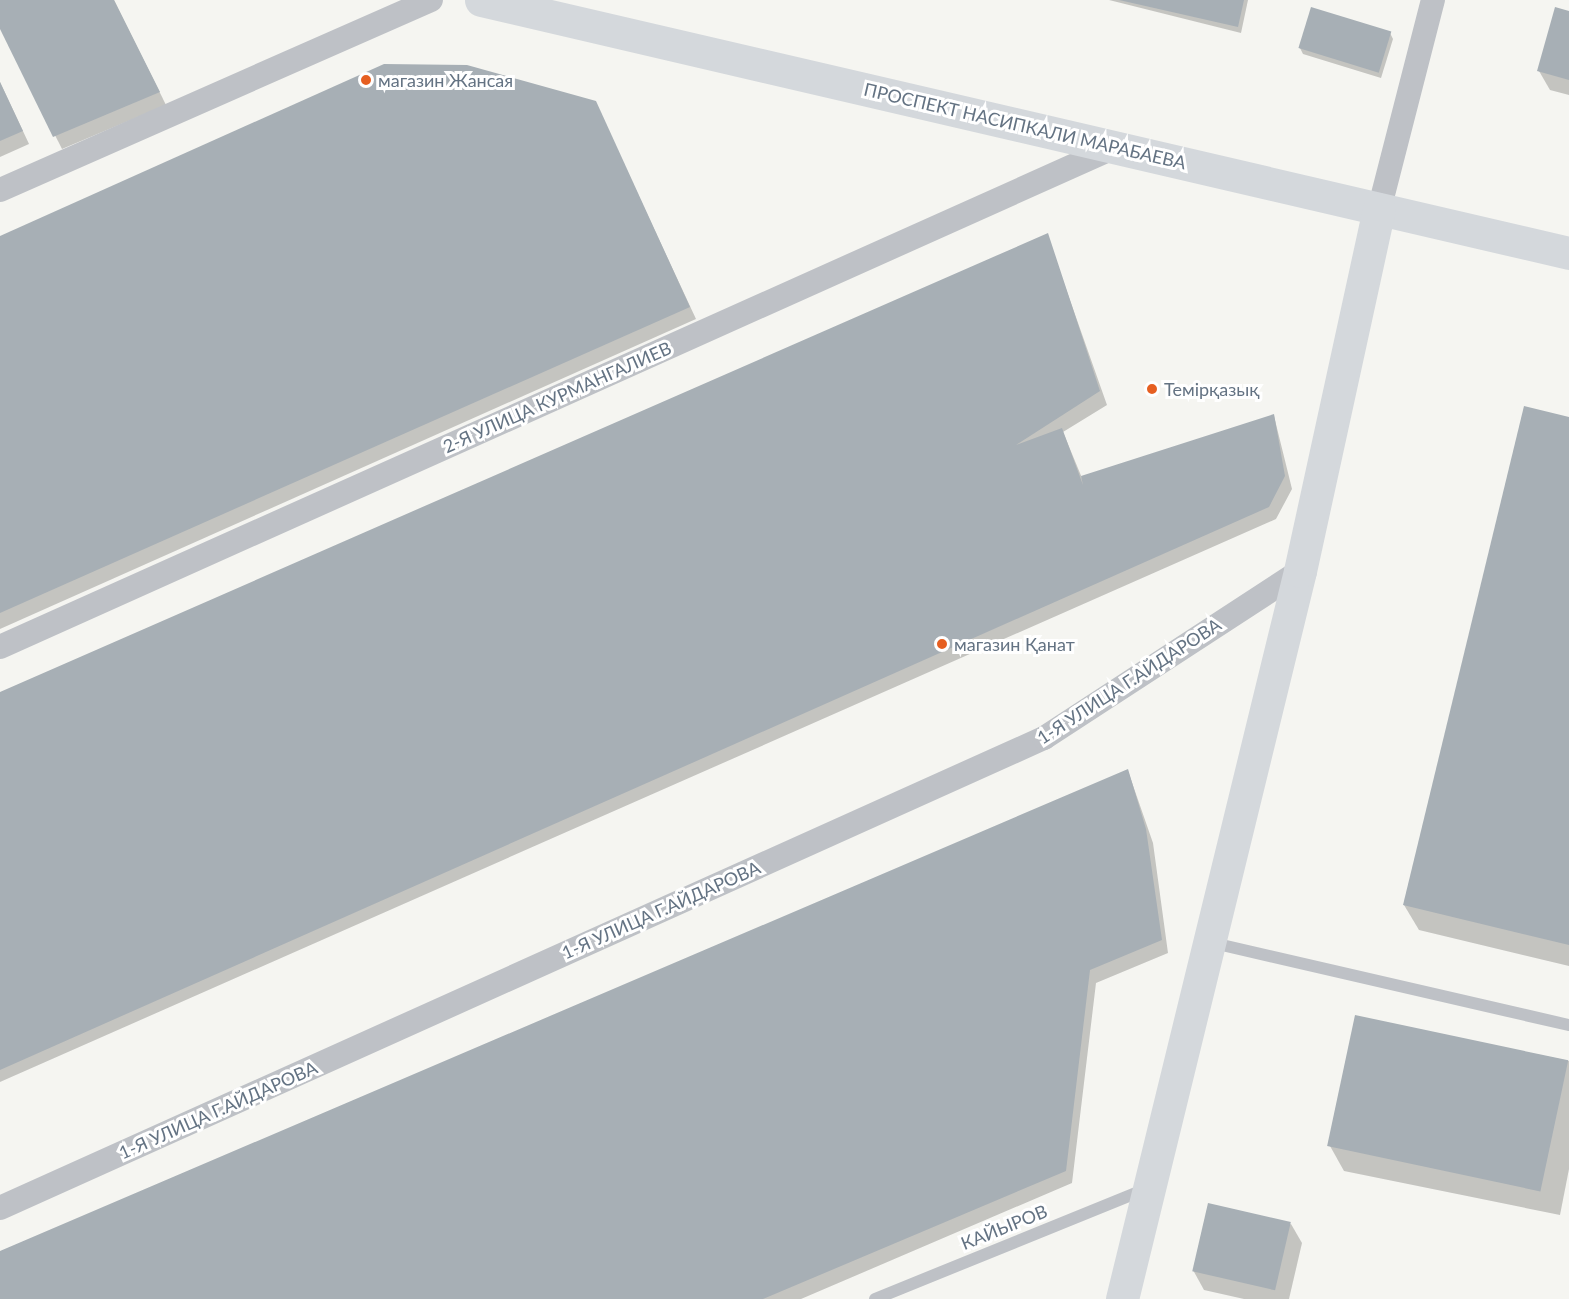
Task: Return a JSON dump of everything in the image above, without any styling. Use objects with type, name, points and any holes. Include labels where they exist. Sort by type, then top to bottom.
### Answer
[{"type":"street","points":[[0,190],[431,0]]},
{"type":"street","name":"ПРОСПЕКТ НАСИПКАЛИ МАРАБАЕВА","points":[[481,0],[1569,253]]},
{"type":"street","points":[[1122,1299],[1147,1189],[1300,571],[1379,210],[1433,0]]},
{"type":"street","name":"2-Я УЛИЦА КУРМАНГАЛИЕВ","points":[[0,647],[1115,147]]},
{"type":"street","name":"1-Я УЛИЦА Г.АЙДАРОВА","points":[[0,1208],[1044,738],[1300,571]]},
{"type":"lane","points":[[1208,941],[1569,1025]]},
{"type":"lane","name":"КАЙЫРОВ","points":[[875,1299],[1147,1189]]},
{"type":"building","points":[[0,0],[114,0],[160,92],[53,137],[0,29]]},
{"type":"building","points":[[1119,0],[1244,0],[1238,27]]},
{"type":"building","points":[[1311,7],[1391,32],[1379,73],[1298,48]]},
{"type":"building","points":[[1555,7],[1569,11],[1569,80],[1537,71]]},
{"type":"building","points":[[384,64],[467,65],[596,101],[690,307],[0,613],[0,236]]},
{"type":"building","points":[[0,82],[23,131],[0,141]]},
{"type":"building","points":[[1048,233],[1100,391],[1016,445],[1062,428],[1083,485],[1081,476],[1274,414],[1285,476],[1269,507],[0,1070],[0,692]]},
{"type":"building","points":[[1524,406],[1569,417],[1569,945],[1403,905]]},
{"type":"building","points":[[1128,769],[1146,829],[1162,940],[1090,970],[1066,1171],[763,1299],[0,1299],[0,1251]]},
{"type":"building","points":[[1355,1015],[1568,1060],[1540,1191],[1327,1146]]},
{"type":"building","points":[[1208,1203],[1291,1222],[1275,1290],[1192,1271]]},
{"type":"place","name":"магазин Жансая","points":[[366,80]]},
{"type":"place","name":"Темірқазық","points":[[1152,389]]},
{"type":"place","name":"магазин Қанат","points":[[942,644]]}]
